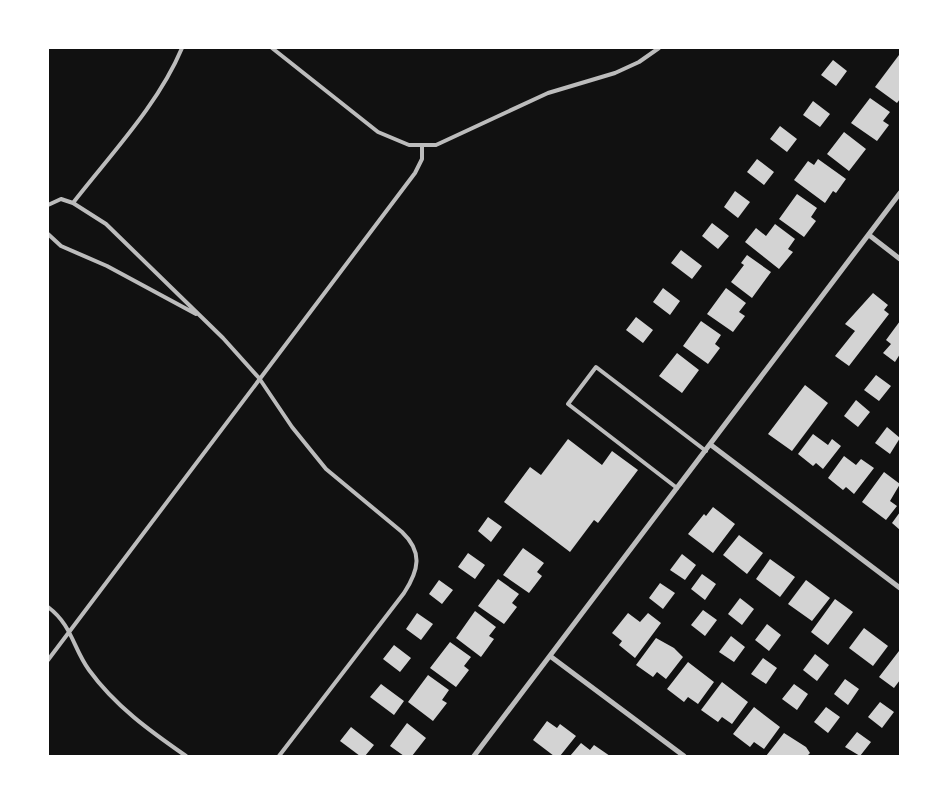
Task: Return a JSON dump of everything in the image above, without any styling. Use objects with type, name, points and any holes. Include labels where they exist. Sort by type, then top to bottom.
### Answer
[{"type":"street","points":[[474,756],[707,451],[900,193]]},
{"type":"street","points":[[869,235],[900,259]]},
{"type":"street","points":[[711,445],[900,588]]},
{"type":"street","points":[[550,656],[684,756]]},
{"type":"lane","points":[[73,203],[158,92],[176,63],[182,48]]},
{"type":"lane","points":[[272,48],[378,132],[396,141],[422,147],[450,140],[548,93],[616,73],[639,62],[659,48]]},
{"type":"lane","points":[[48,660],[415,173],[422,159],[422,147]]},
{"type":"lane","points":[[48,205],[60,199],[73,203],[106,224],[223,338],[259,378],[292,427],[326,469],[410,540],[417,558],[412,580],[279,756]]},
{"type":"lane","points":[[48,234],[61,246],[107,266],[200,317]]},
{"type":"lane","points":[[678,488],[568,404],[596,367],[707,451]]},
{"type":"lane","points":[[48,607],[70,630],[88,669],[117,704],[154,734],[186,756]]},
{"type":"building","points":[[899,55],[900,99],[897,103],[875,87]]},
{"type":"building","points":[[833,60],[847,71],[836,86],[821,75]]},
{"type":"building","points":[[870,98],[890,112],[883,121],[889,125],[877,141],[851,123]]},
{"type":"building","points":[[813,101],[830,114],[820,127],[803,115]]},
{"type":"building","points":[[780,126],[797,139],[787,152],[770,139]]},
{"type":"building","points":[[844,132],[866,149],[849,171],[827,154]]},
{"type":"building","points":[[757,159],[774,172],[764,185],[747,172]]},
{"type":"building","points":[[818,159],[846,179],[836,193],[833,191],[825,203],[794,180],[808,161],[814,165]]},
{"type":"building","points":[[735,191],[750,202],[738,218],[724,207]]},
{"type":"building","points":[[797,194],[817,208],[811,217],[816,221],[804,237],[779,219]]},
{"type":"building","points":[[712,223],[729,236],[718,249],[702,236]]},
{"type":"building","points":[[775,224],[795,239],[788,249],[793,252],[779,269],[745,242],[756,228],[766,236]]},
{"type":"building","points":[[681,250],[702,266],[692,279],[671,263]]},
{"type":"building","points":[[747,255],[771,272],[752,298],[731,282],[744,265],[741,263]]},
{"type":"building","points":[[663,288],[680,301],[670,315],[653,302]]},
{"type":"building","points":[[726,288],[746,303],[739,312],[745,316],[733,332],[707,314]]},
{"type":"building","points":[[873,293],[888,305],[884,310],[889,314],[849,366],[835,356],[855,331],[845,324]]},
{"type":"building","points":[[636,317],[653,330],[643,343],[626,330]]},
{"type":"building","points":[[701,321],[721,335],[715,344],[720,348],[708,364],[683,346]]},
{"type":"building","points":[[900,321],[900,354],[895,362],[883,353],[891,344],[886,340]]},
{"type":"building","points":[[677,353],[699,370],[682,393],[659,376]]},
{"type":"building","points":[[876,375],[891,386],[879,401],[864,390]]},
{"type":"building","points":[[805,385],[828,403],[792,451],[768,434]]},
{"type":"building","points":[[856,400],[870,412],[858,427],[844,416]]},
{"type":"building","points":[[887,427],[900,438],[890,454],[875,443]]},
{"type":"building","points":[[813,434],[828,445],[832,439],[841,446],[823,469],[816,463],[813,466],[798,454]]},
{"type":"building","points":[[568,439],[602,465],[612,451],[638,470],[598,523],[594,520],[570,552],[504,502],[530,467],[541,475]]},
{"type":"building","points":[[844,456],[856,465],[861,459],[874,468],[854,494],[846,487],[843,490],[828,478]]},
{"type":"building","points":[[884,472],[900,484],[890,501],[897,506],[886,520],[862,502]]},
{"type":"building","points":[[713,507],[735,524],[713,553],[688,534],[704,514],[706,516]]},
{"type":"building","points":[[900,512],[900,530],[892,523]]},
{"type":"building","points":[[488,517],[502,527],[491,542],[478,531]]},
{"type":"building","points":[[739,535],[763,553],[747,574],[723,555]]},
{"type":"building","points":[[523,548],[544,563],[537,572],[542,576],[529,593],[503,575]]},
{"type":"building","points":[[468,553],[485,565],[475,579],[458,567]]},
{"type":"building","points":[[682,554],[696,565],[685,580],[670,570]]},
{"type":"building","points":[[770,559],[795,577],[780,597],[756,579]]},
{"type":"building","points":[[702,574],[716,584],[705,600],[691,589]]},
{"type":"building","points":[[498,579],[519,594],[512,603],[517,607],[504,624],[478,606]]},
{"type":"building","points":[[439,580],[453,590],[442,604],[429,594]]},
{"type":"building","points":[[806,580],[830,598],[812,621],[788,604]]},
{"type":"building","points":[[660,583],[675,593],[663,609],[649,598]]},
{"type":"building","points":[[740,598],[754,609],[742,625],[728,614]]},
{"type":"building","points":[[835,599],[853,612],[828,645],[811,632]]},
{"type":"building","points":[[703,610],[717,620],[705,636],[691,625]]},
{"type":"building","points":[[475,611],[496,627],[489,636],[494,639],[481,657],[456,638]]},
{"type":"building","points":[[417,613],[433,624],[421,640],[406,629]]},
{"type":"building","points":[[628,613],[640,622],[648,613],[661,623],[635,658],[619,645],[622,641],[612,633]]},
{"type":"building","points":[[767,624],[781,635],[769,651],[755,640]]},
{"type":"building","points":[[864,628],[888,646],[873,666],[849,648]]},
{"type":"building","points":[[731,636],[745,647],[734,662],[719,652]]},
{"type":"building","points":[[656,638],[674,648],[683,657],[666,679],[657,672],[653,677],[636,665]]},
{"type":"building","points":[[450,642],[471,657],[464,666],[469,670],[456,687],[430,668]]},
{"type":"building","points":[[394,645],[411,658],[400,672],[383,659]]},
{"type":"building","points":[[899,651],[900,680],[894,688],[879,677]]},
{"type":"building","points":[[815,654],[829,665],[817,681],[803,670]]},
{"type":"building","points":[[763,658],[777,668],[766,684],[751,674]]},
{"type":"building","points":[[688,662],[714,682],[698,704],[688,697],[684,702],[667,689]]},
{"type":"building","points":[[428,675],[449,690],[442,700],[447,703],[433,721],[408,702]]},
{"type":"building","points":[[845,679],[859,689],[848,705],[834,694]]},
{"type":"building","points":[[722,682],[748,702],[732,724],[722,717],[718,722],[701,710]]},
{"type":"building","points":[[381,684],[404,701],[394,715],[370,697]]},
{"type":"building","points":[[794,684],[808,694],[797,710],[782,699]]},
{"type":"building","points":[[880,702],[894,712],[882,728],[868,717]]},
{"type":"building","points":[[754,707],[780,727],[764,749],[754,742],[750,747],[733,734]]},
{"type":"building","points":[[826,707],[840,717],[828,733],[814,722]]},
{"type":"building","points":[[547,721],[557,728],[560,724],[576,736],[560,756],[554,756],[533,740]]},
{"type":"building","points":[[407,723],[426,738],[412,756],[404,756],[390,746]]},
{"type":"building","points":[[351,727],[374,745],[365,756],[360,756],[340,741]]},
{"type":"building","points":[[857,732],[871,742],[860,756],[845,747]]},
{"type":"building","points":[[784,733],[806,747],[810,753],[807,756],[766,756]]},
{"type":"building","points":[[581,743],[590,750],[594,745],[610,756],[570,756]]}]
